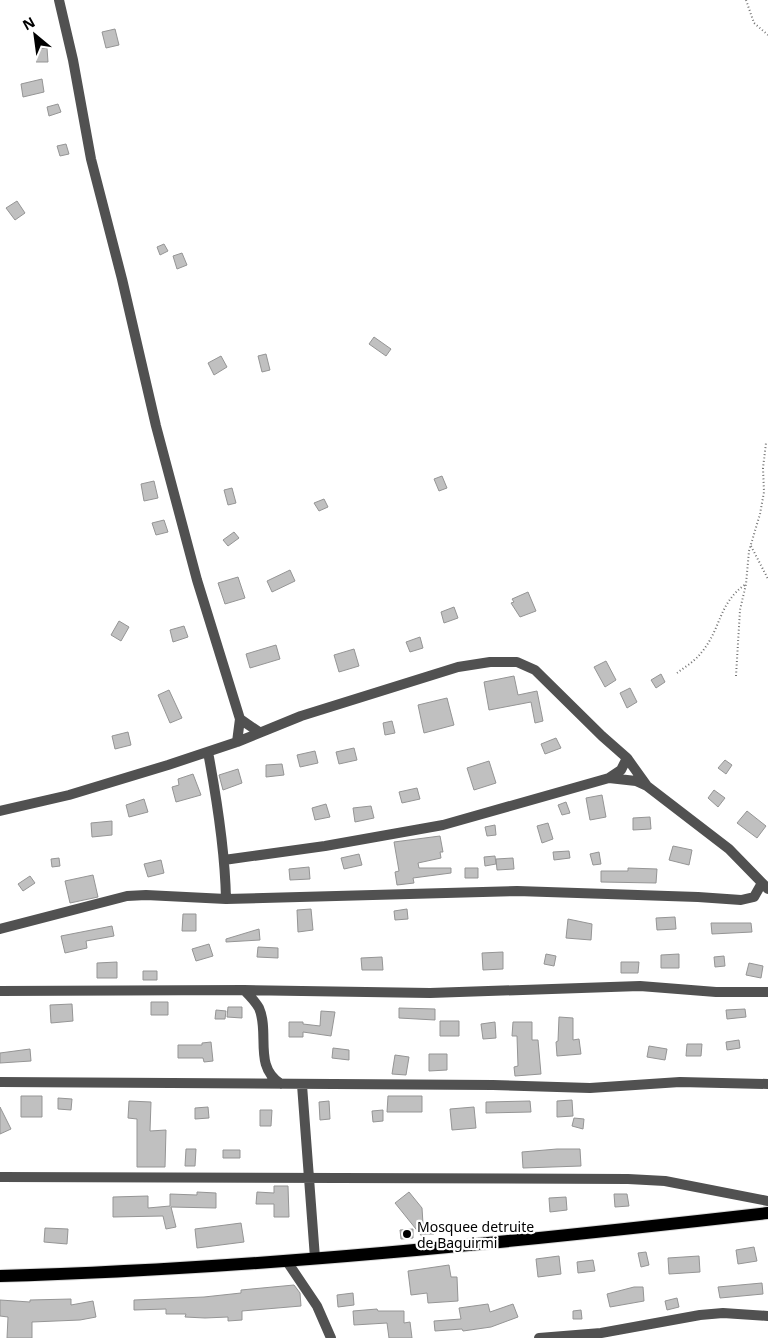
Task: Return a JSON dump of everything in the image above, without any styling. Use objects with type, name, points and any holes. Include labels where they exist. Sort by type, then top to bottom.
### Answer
[{"type":"main road","points":[[0,1276],[88,1274],[315,1258],[768,1212]]},
{"type":"street","points":[[59,0],[73,60],[91,159],[122,279],[156,426],[197,580],[240,719],[237,742]]},
{"type":"street","points":[[0,812],[69,795],[208,752],[367,694],[458,667],[490,662],[517,662],[535,670],[627,758],[647,786]]},
{"type":"street","points":[[240,719],[259,732]]},
{"type":"street","points":[[208,752],[217,799],[224,860],[226,899]]},
{"type":"street","points":[[224,860],[325,846],[442,825],[609,778],[621,770],[627,758]]},
{"type":"street","points":[[0,929],[127,896],[226,899],[394,896],[517,891],[741,900],[754,897],[765,886],[730,849],[647,786],[636,781],[609,778]]},
{"type":"street","points":[[0,991],[244,990],[430,993],[640,986],[716,992],[768,992]]},
{"type":"street","points":[[244,990],[259,1009],[262,1022],[263,1051],[269,1073],[282,1084]]},
{"type":"street","points":[[0,1082],[492,1085],[590,1088],[680,1082],[768,1084]]},
{"type":"street","points":[[302,1085],[315,1258]]},
{"type":"street","points":[[0,1177],[628,1179],[665,1181],[768,1201]]},
{"type":"street","points":[[286,1260],[317,1306],[331,1338]]},
{"type":"street","points":[[539,1338],[601,1333],[700,1315],[724,1313],[768,1316]]},
{"type":"path","points":[[746,0],[754,24],[768,35]]},
{"type":"path","points":[[736,676],[740,610],[746,584],[751,545],[764,492],[763,468],[766,443]]},
{"type":"path","points":[[751,545],[768,579]]},
{"type":"path","points":[[677,672],[701,653],[713,634],[728,600],[733,593],[746,584]]},
{"type":"building","points":[[115,29],[119,45],[106,48],[102,32]]},
{"type":"building","points":[[47,48],[48,62],[36,62],[35,49]]},
{"type":"building","points":[[42,79],[44,92],[23,97],[21,84]]},
{"type":"building","points":[[58,104],[61,112],[49,116],[47,107]]},
{"type":"building","points":[[66,144],[69,154],[60,156],[57,146]]},
{"type":"building","points":[[17,201],[25,213],[15,220],[6,208]]},
{"type":"building","points":[[164,244],[168,251],[160,255],[157,247]]},
{"type":"building","points":[[182,253],[187,265],[177,269],[173,256]]},
{"type":"building","points":[[374,337],[391,349],[386,356],[369,344]]},
{"type":"building","points":[[266,354],[270,370],[262,372],[258,356]]},
{"type":"building","points":[[221,356],[227,367],[214,375],[208,363]]},
{"type":"building","points":[[442,476],[447,488],[439,491],[434,479]]},
{"type":"building","points":[[154,481],[158,498],[144,501],[141,484]]},
{"type":"building","points":[[232,488],[236,503],[228,505],[224,490]]},
{"type":"building","points":[[324,499],[328,507],[319,511],[314,503]]},
{"type":"building","points":[[164,520],[168,532],[156,535],[152,523]]},
{"type":"building","points":[[234,532],[239,538],[228,546],[223,540]]},
{"type":"building","points":[[290,570],[295,581],[272,592],[267,581]]},
{"type":"building","points":[[238,577],[245,598],[225,604],[218,583]]},
{"type":"building","points":[[528,592],[536,611],[520,617],[511,603],[514,602],[512,599]]},
{"type":"building","points":[[454,607],[458,618],[444,623],[441,612]]},
{"type":"building","points":[[119,621],[129,627],[121,641],[111,635]]},
{"type":"building","points":[[184,626],[188,637],[173,642],[170,630]]},
{"type":"building","points":[[420,637],[423,648],[410,652],[406,642]]},
{"type":"building","points":[[276,645],[280,659],[250,668],[246,654]]},
{"type":"building","points":[[354,649],[359,666],[339,672],[334,655]]},
{"type":"building","points":[[606,661],[616,680],[605,687],[594,667]]},
{"type":"building","points":[[661,674],[665,682],[656,688],[651,680]]},
{"type":"building","points":[[514,676],[518,695],[537,691],[543,721],[535,723],[531,702],[489,710],[484,682]]},
{"type":"building","points":[[630,688],[637,702],[627,708],[620,693]]},
{"type":"building","points":[[169,690],[182,718],[170,723],[158,695]]},
{"type":"building","points":[[447,698],[454,725],[424,733],[418,705]]},
{"type":"building","points":[[392,721],[395,733],[385,735],[383,723]]},
{"type":"building","points":[[128,732],[131,745],[115,749],[112,736]]},
{"type":"building","points":[[556,738],[561,748],[545,754],[541,744]]},
{"type":"building","points":[[354,748],[357,760],[339,764],[336,752]]},
{"type":"building","points":[[315,751],[318,763],[300,767],[297,755]]},
{"type":"building","points":[[725,760],[732,765],[726,774],[718,768]]},
{"type":"building","points":[[489,761],[496,783],[474,790],[467,768]]},
{"type":"building","points":[[282,764],[284,775],[266,777],[266,765]]},
{"type":"building","points":[[238,769],[242,783],[223,790],[219,775]]},
{"type":"building","points":[[193,774],[201,795],[176,802],[172,787],[179,785],[178,779]]},
{"type":"building","points":[[417,788],[420,799],[402,803],[399,792]]},
{"type":"building","points":[[714,790],[725,798],[718,807],[708,798]]},
{"type":"building","points":[[602,795],[606,817],[590,820],[586,798]]},
{"type":"building","points":[[144,799],[148,812],[129,817],[126,805]]},
{"type":"building","points":[[566,802],[570,813],[562,815],[558,805]]},
{"type":"building","points":[[326,804],[330,817],[315,820],[312,808]]},
{"type":"building","points":[[371,806],[374,818],[355,822],[353,808]]},
{"type":"building","points":[[747,811],[766,826],[757,838],[737,823]]},
{"type":"building","points":[[650,817],[651,829],[633,830],[633,818]]},
{"type":"building","points":[[112,821],[112,835],[92,837],[91,823]]},
{"type":"building","points":[[548,823],[553,839],[542,843],[537,826]]},
{"type":"building","points":[[495,825],[496,835],[487,836],[485,827]]},
{"type":"building","points":[[440,836],[443,852],[440,852],[441,858],[418,863],[419,868],[451,868],[451,873],[413,878],[414,883],[397,885],[395,872],[399,871],[394,842]]},
{"type":"building","points":[[673,846],[692,850],[689,865],[669,860]]},
{"type":"building","points":[[569,851],[570,858],[554,860],[553,852]]},
{"type":"building","points":[[599,852],[601,864],[593,865],[590,854]]},
{"type":"building","points":[[359,854],[362,865],[344,869],[341,858]]},
{"type":"building","points":[[495,856],[496,864],[485,866],[484,857]]},
{"type":"building","points":[[59,858],[60,866],[52,867],[51,859]]},
{"type":"building","points":[[513,858],[514,869],[497,870],[496,859]]},
{"type":"building","points":[[161,860],[164,873],[148,877],[144,864]]},
{"type":"building","points":[[309,867],[310,879],[290,880],[289,869]]},
{"type":"building","points":[[465,868],[478,868],[478,878],[465,878]]},
{"type":"building","points":[[628,868],[657,869],[656,883],[601,882],[601,871],[628,871]]},
{"type":"building","points":[[93,875],[98,897],[70,903],[65,881]]},
{"type":"building","points":[[30,876],[35,883],[23,891],[18,884]]},
{"type":"building","points":[[311,909],[313,930],[298,932],[297,910]]},
{"type":"building","points":[[407,909],[408,919],[395,920],[394,911]]},
{"type":"building","points":[[183,914],[196,914],[196,931],[182,931]]},
{"type":"building","points":[[675,917],[676,929],[657,930],[656,918]]},
{"type":"building","points":[[568,919],[592,924],[591,940],[566,938]]},
{"type":"building","points":[[711,923],[751,923],[752,932],[712,934]]},
{"type":"building","points":[[112,926],[114,936],[86,941],[87,948],[65,953],[61,936]]},
{"type":"building","points":[[259,929],[260,940],[226,942],[226,939]]},
{"type":"building","points":[[209,944],[213,956],[196,961],[192,949]]},
{"type":"building","points":[[258,947],[278,948],[278,958],[257,957]]},
{"type":"building","points":[[503,952],[503,969],[483,970],[482,953]]},
{"type":"building","points":[[546,954],[556,956],[554,966],[544,964]]},
{"type":"building","points":[[679,954],[679,968],[661,968],[661,955]]},
{"type":"building","points":[[724,956],[725,966],[715,967],[714,957]]},
{"type":"building","points":[[382,957],[383,970],[362,970],[361,958]]},
{"type":"building","points":[[117,962],[117,978],[97,978],[97,963]]},
{"type":"building","points":[[621,962],[639,962],[638,973],[621,973]]},
{"type":"building","points":[[749,963],[763,966],[761,978],[746,975]]},
{"type":"building","points":[[143,971],[157,971],[157,980],[143,980]]},
{"type":"building","points":[[151,1002],[168,1002],[168,1015],[151,1015]]},
{"type":"building","points":[[72,1004],[73,1021],[51,1023],[50,1005]]},
{"type":"building","points":[[228,1007],[242,1007],[242,1018],[227,1017]]},
{"type":"building","points":[[399,1008],[435,1009],[435,1020],[399,1018]]},
{"type":"building","points":[[745,1009],[746,1017],[727,1019],[726,1010]]},
{"type":"building","points":[[216,1010],[226,1011],[225,1019],[215,1019]]},
{"type":"building","points":[[321,1011],[335,1012],[331,1036],[303,1032],[303,1037],[289,1037],[289,1022],[303,1022],[303,1024],[320,1026]]},
{"type":"building","points":[[559,1017],[573,1018],[573,1040],[579,1039],[581,1054],[557,1056],[556,1042],[558,1041]]},
{"type":"building","points":[[440,1021],[459,1021],[459,1036],[440,1036]]},
{"type":"building","points":[[495,1022],[496,1038],[483,1039],[481,1024]]},
{"type":"building","points":[[513,1022],[532,1022],[532,1040],[538,1040],[541,1074],[515,1076],[514,1067],[518,1066],[517,1036],[512,1036]]},
{"type":"building","points":[[739,1040],[740,1048],[727,1050],[726,1042]]},
{"type":"building","points":[[211,1042],[213,1061],[204,1062],[203,1058],[178,1058],[178,1045],[202,1045],[202,1043]]},
{"type":"building","points":[[687,1044],[702,1044],[701,1056],[686,1056]]},
{"type":"building","points":[[649,1046],[667,1049],[665,1060],[647,1057]]},
{"type":"building","points":[[333,1048],[349,1050],[349,1060],[332,1058]]},
{"type":"building","points":[[30,1049],[31,1061],[0,1063],[0,1053]]},
{"type":"building","points":[[429,1054],[447,1054],[447,1070],[429,1071]]},
{"type":"building","points":[[395,1055],[409,1057],[406,1075],[392,1074]]},
{"type":"building","points":[[21,1096],[42,1096],[42,1117],[21,1117]]},
{"type":"building","points":[[388,1096],[422,1096],[422,1112],[387,1112]]},
{"type":"building","points":[[58,1098],[72,1099],[71,1110],[58,1109]]},
{"type":"building","points":[[572,1100],[573,1116],[557,1117],[557,1101]]},
{"type":"building","points":[[129,1101],[151,1102],[150,1131],[166,1130],[165,1167],[137,1167],[137,1119],[128,1118]]},
{"type":"building","points":[[329,1101],[330,1119],[320,1120],[319,1102]]},
{"type":"building","points":[[530,1101],[531,1112],[486,1113],[486,1102]]},
{"type":"building","points":[[0,1107],[11,1129],[0,1134]]},
{"type":"building","points":[[208,1107],[209,1118],[195,1119],[195,1108]]},
{"type":"building","points":[[474,1107],[476,1128],[452,1130],[450,1109]]},
{"type":"building","points":[[260,1110],[272,1110],[271,1126],[260,1126]]},
{"type":"building","points":[[383,1110],[383,1121],[373,1122],[372,1111]]},
{"type":"building","points":[[574,1118],[584,1119],[583,1129],[572,1126]]},
{"type":"building","points":[[186,1149],[196,1149],[195,1166],[185,1166]]},
{"type":"building","points":[[580,1149],[581,1166],[523,1168],[522,1152]]},
{"type":"building","points":[[223,1150],[240,1150],[240,1158],[223,1158]]},
{"type":"building","points":[[274,1186],[288,1186],[289,1217],[274,1217],[274,1204],[256,1204],[257,1192],[274,1193]]},
{"type":"building","points":[[197,1192],[216,1193],[216,1208],[171,1207],[176,1227],[166,1229],[163,1216],[113,1217],[113,1197],[148,1196],[148,1208],[170,1206],[170,1194],[197,1195]]},
{"type":"building","points":[[409,1192],[422,1208],[423,1224],[434,1223],[434,1234],[424,1234],[424,1239],[395,1203]]},
{"type":"building","points":[[614,1194],[627,1194],[629,1206],[615,1207]]},
{"type":"building","points":[[566,1197],[567,1210],[550,1212],[549,1198]]},
{"type":"building","points":[[241,1223],[244,1242],[197,1248],[195,1229]]},
{"type":"building","points":[[45,1228],[68,1229],[67,1244],[44,1242]]},
{"type":"building","name":"Mosquee detruite de Baguirmi","points":[[413,1229],[413,1238],[401,1239],[400,1230]]},
{"type":"building","points":[[754,1247],[757,1261],[738,1264],[736,1250]]},
{"type":"building","points":[[646,1252],[649,1265],[641,1267],[638,1253]]},
{"type":"building","points":[[559,1256],[561,1274],[538,1277],[536,1259]]},
{"type":"building","points":[[699,1256],[700,1272],[669,1274],[668,1258]]},
{"type":"building","points":[[593,1260],[595,1271],[578,1273],[577,1262]]},
{"type":"building","points":[[449,1265],[451,1277],[457,1277],[458,1301],[428,1303],[427,1293],[411,1295],[408,1271]]},
{"type":"building","points":[[762,1283],[763,1294],[720,1298],[718,1287]]},
{"type":"building","points":[[294,1285],[300,1293],[301,1306],[242,1311],[242,1320],[228,1321],[228,1317],[185,1317],[186,1314],[166,1314],[166,1309],[134,1310],[134,1300],[204,1297],[241,1293],[241,1290]]},
{"type":"building","points":[[634,1287],[643,1287],[644,1301],[610,1307],[607,1294]]},
{"type":"building","points":[[353,1293],[354,1305],[338,1307],[337,1295]]},
{"type":"building","points":[[677,1298],[679,1307],[667,1310],[665,1301]]},
{"type":"building","points":[[71,1299],[71,1305],[93,1301],[96,1317],[80,1320],[32,1322],[32,1338],[7,1338],[8,1317],[0,1316],[0,1300],[30,1302],[30,1300]]},
{"type":"building","points":[[488,1304],[490,1312],[513,1304],[518,1317],[491,1327],[463,1331],[462,1329],[435,1331],[434,1321],[461,1319],[459,1308]]},
{"type":"building","points":[[377,1309],[378,1311],[404,1311],[404,1323],[410,1322],[412,1338],[389,1338],[387,1323],[354,1325],[353,1311]]},
{"type":"building","points":[[581,1310],[582,1319],[573,1319],[573,1311]]},
{"type":"place","name":"Mosquee detruite de Baguirmi","points":[[407,1234]]}]
